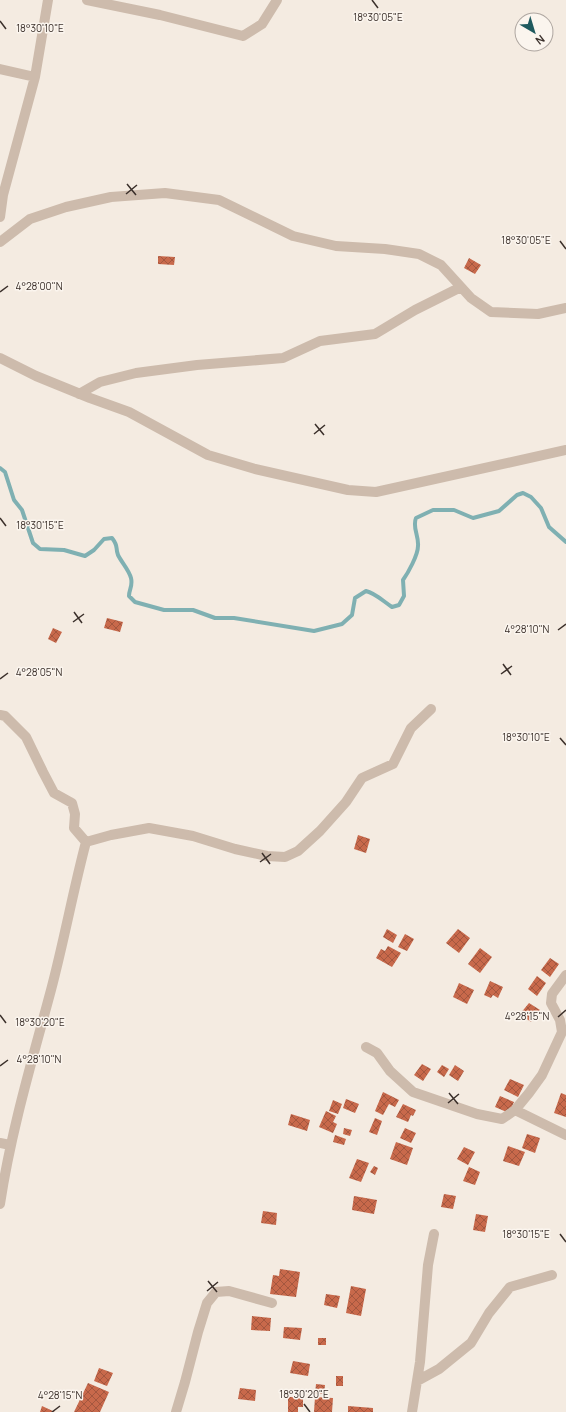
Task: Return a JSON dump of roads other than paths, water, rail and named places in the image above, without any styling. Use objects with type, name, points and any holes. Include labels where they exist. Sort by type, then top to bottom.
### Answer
[{"type":"street","points":[[0,217],[3,195],[35,77],[48,0]]},
{"type":"street","points":[[87,0],[160,15],[222,32],[243,36],[262,24],[277,0]]},
{"type":"street","points":[[0,69],[35,77]]},
{"type":"street","points":[[0,242],[30,219],[66,207],[111,197],[165,193],[219,200],[300,238],[336,246],[385,249],[419,254],[441,265],[470,298],[491,312],[538,314],[566,308]]},
{"type":"street","points":[[79,394],[100,382],[136,373],[197,365],[283,358],[320,341],[375,334],[415,310],[461,287]]},
{"type":"street","points":[[0,358],[36,376],[79,394],[129,412],[208,455],[255,469],[348,490],[376,492],[566,450]]},
{"type":"street","points":[[86,842],[110,835],[149,828],[193,836],[235,849],[266,856],[285,857],[298,851],[320,831],[346,802],[362,778],[393,764],[411,728],[431,709]]},
{"type":"street","points":[[0,715],[6,716],[26,737],[54,793],[72,803],[75,814],[74,828],[86,842]]},
{"type":"street","points":[[0,1204],[10,1144],[51,988],[86,842]]},
{"type":"street","points":[[366,1048],[377,1053],[390,1071],[413,1092],[477,1114],[502,1119],[515,1110],[530,1093],[542,1075],[562,1032],[560,1020],[551,1004],[552,994],[566,975]]},
{"type":"street","points":[[515,1110],[566,1135]]},
{"type":"street","points":[[0,1143],[10,1144]]},
{"type":"street","points":[[412,1412],[420,1362],[428,1265],[434,1234]]},
{"type":"street","points":[[417,1381],[439,1369],[471,1342],[489,1313],[510,1287],[552,1275]]},
{"type":"street","points":[[176,1412],[198,1332],[208,1303],[216,1292],[230,1291],[272,1303]]},
{"type":"waterway","points":[[0,468],[5,472],[14,500],[22,510],[33,543],[40,549],[64,550],[85,556],[94,550],[104,539],[112,538],[116,545],[118,555],[130,575],[132,583],[129,596],[135,602],[164,610],[193,610],[215,618],[234,618],[314,631],[342,624],[352,615],[355,598],[366,591],[376,595],[392,607],[399,605],[404,596],[403,580],[418,550],[415,525],[416,518],[433,510],[454,510],[473,518],[499,511],[517,495],[523,493],[531,497],[541,508],[549,527],[566,542]]}]
